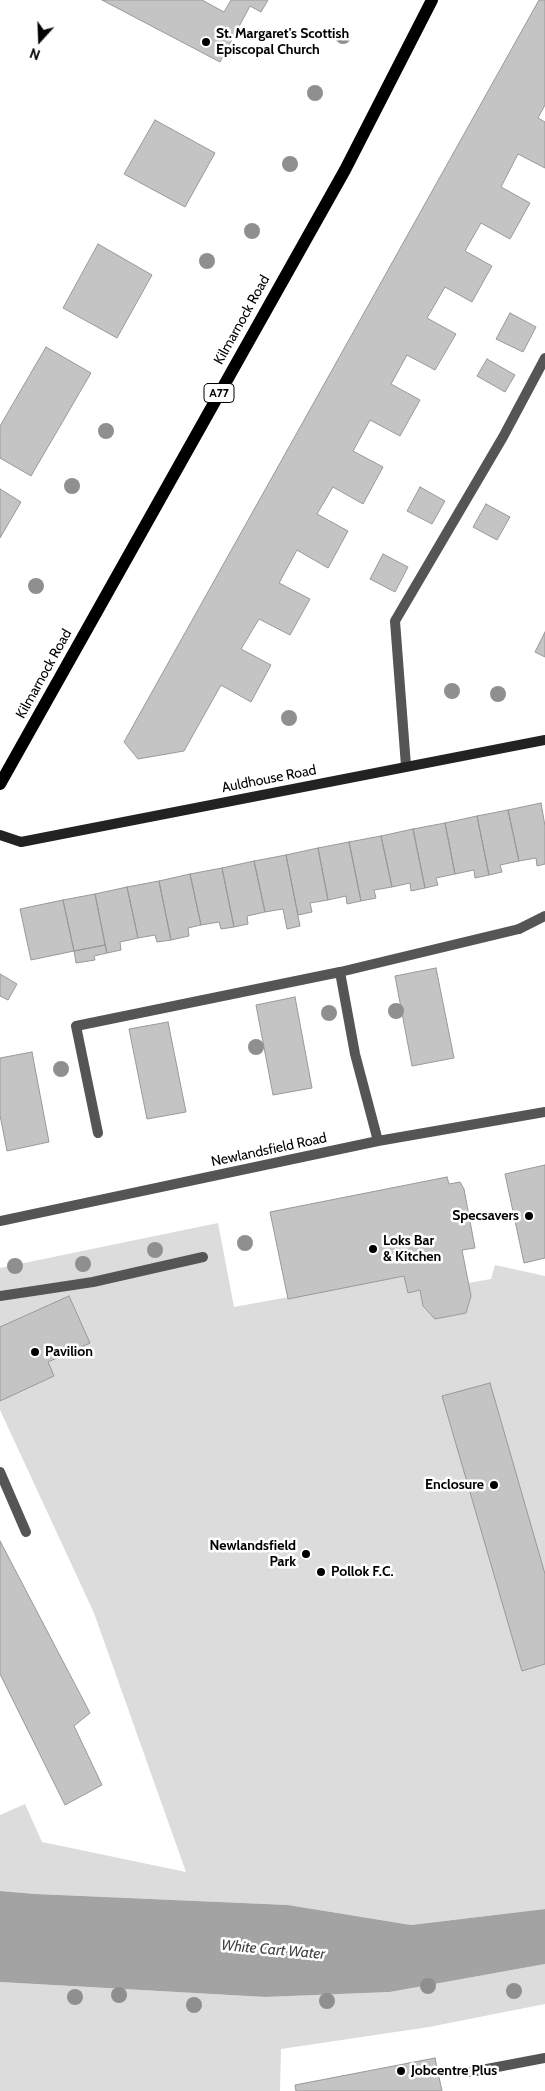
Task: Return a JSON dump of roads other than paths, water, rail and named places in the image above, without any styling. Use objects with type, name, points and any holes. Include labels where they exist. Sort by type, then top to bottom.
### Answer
[{"type":"main road","name":"Kilmarnock Road","points":[[0,784],[345,170],[432,0]]},
{"type":"street","points":[[406,766],[395,621],[503,437],[545,358]]},
{"type":"street","name":"Auldhouse Road","points":[[0,836],[21,842],[545,740]]},
{"type":"street","points":[[98,1134],[76,1026],[340,972],[519,929],[545,916]]},
{"type":"street","points":[[340,972],[355,1054],[378,1141]]},
{"type":"street","name":"Newlandsfield Road","points":[[0,1221],[378,1141],[545,1112]]},
{"type":"street","points":[[0,1296],[93,1282],[203,1257]]},
{"type":"street","points":[[0,1472],[26,1532]]},
{"type":"street","points":[[471,2072],[545,2058]]},
{"type":"water","name":"White Cart Water","points":[[0,1891],[288,1905],[411,1925],[545,1909],[545,1964],[390,1992],[265,1997],[0,1982]]},
{"type":"place","name":"St. Margaret's Scottish Episcopal Church","points":[[206,42]]},
{"type":"place","name":"Specsavers","points":[[529,1216]]},
{"type":"place","name":"Loks Bar & Kitchen","points":[[373,1249]]},
{"type":"place","name":"Pavilion","points":[[35,1352]]},
{"type":"place","name":"Enclosure","points":[[494,1485]]},
{"type":"place","name":"Newlandsfield Park","points":[[306,1554]]},
{"type":"place","name":"Pollok F.C.","points":[[321,1572]]},
{"type":"place","name":"Jobcentre Plus","points":[[401,2071]]}]
